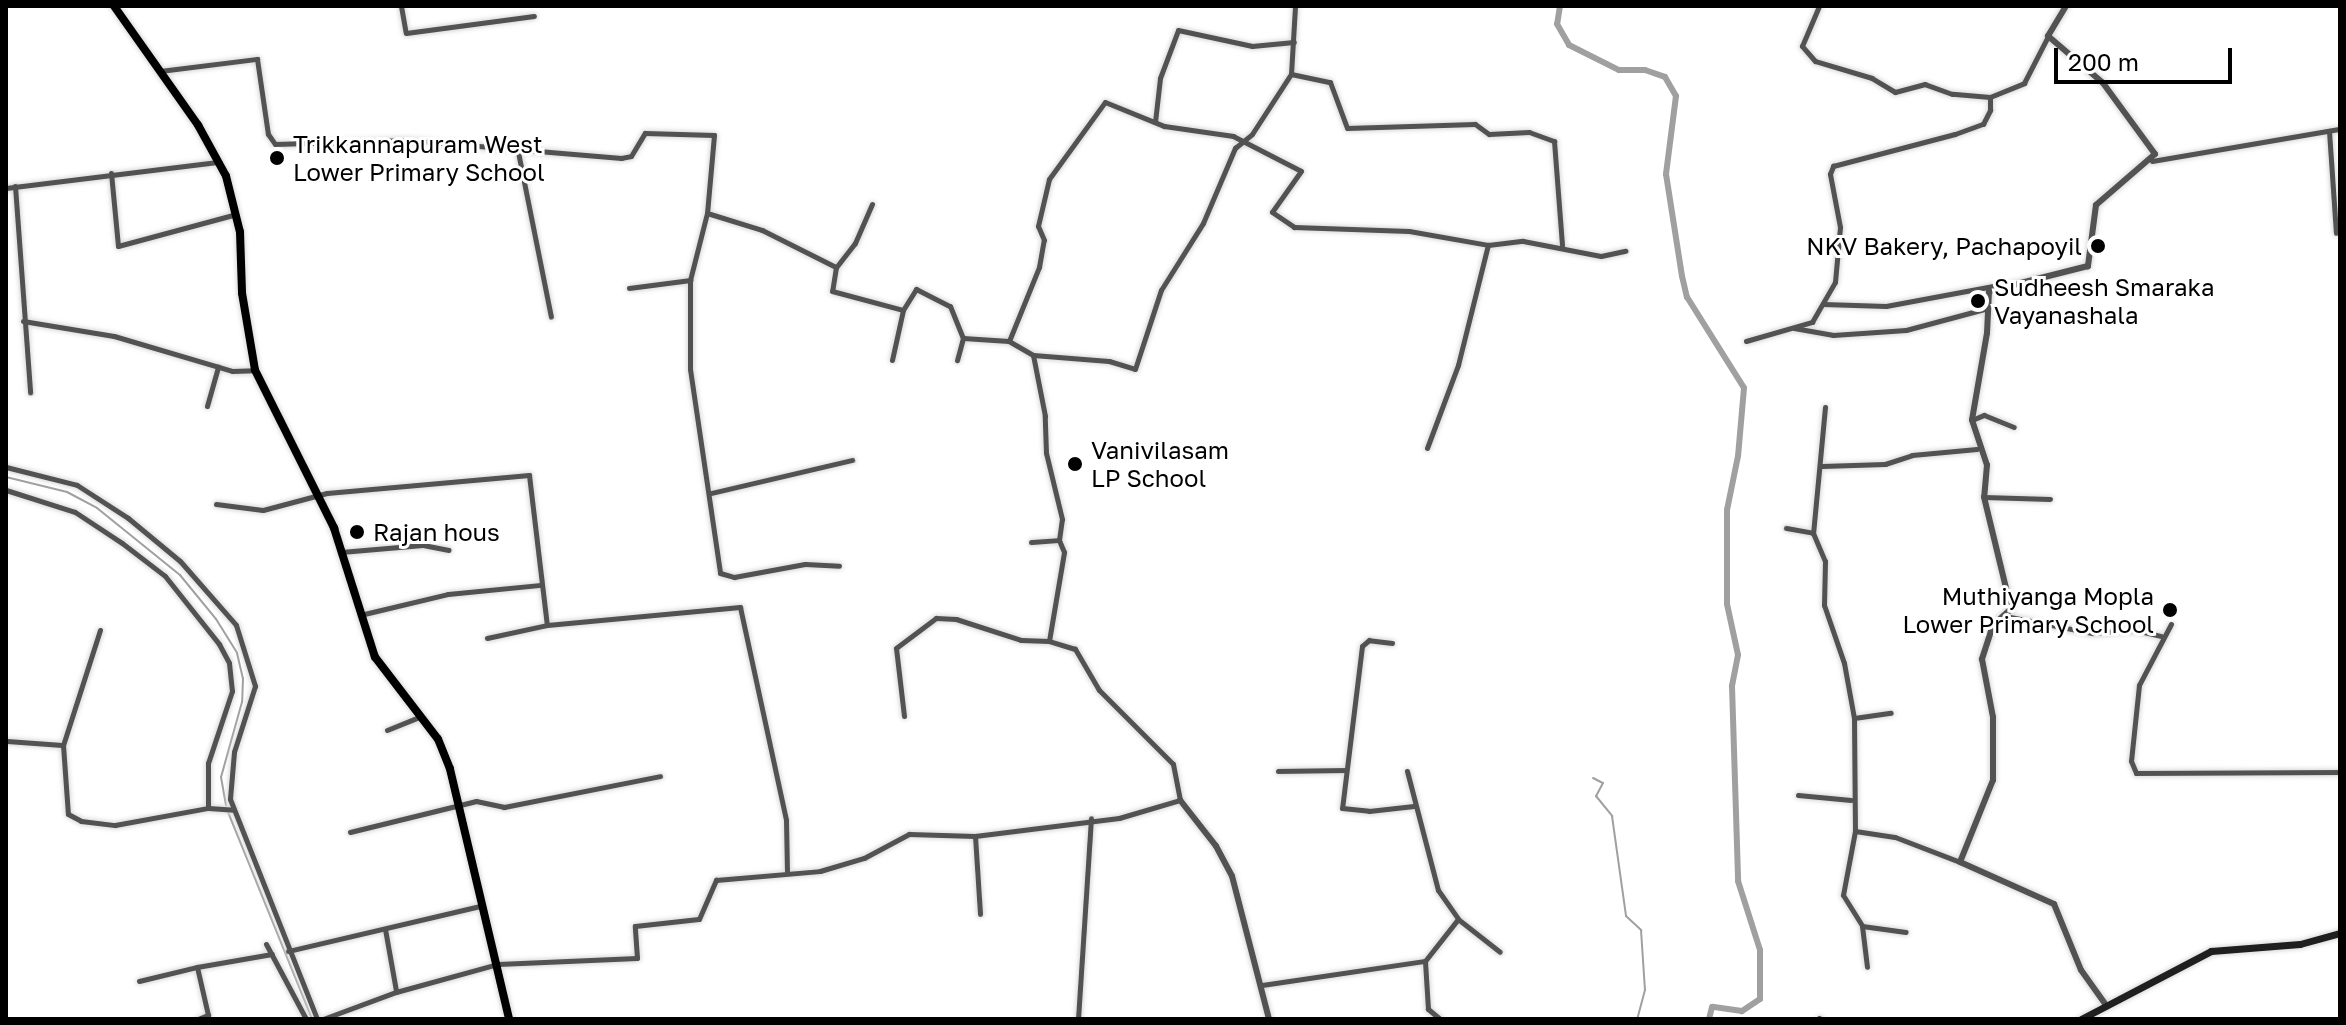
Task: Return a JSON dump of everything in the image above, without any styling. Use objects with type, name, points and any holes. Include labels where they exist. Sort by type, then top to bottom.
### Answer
[{"type":"main road","points":[[114,6],[219,162],[233,198],[233,215],[240,232],[242,293],[255,370],[320,497],[360,615],[387,678],[438,739],[450,769],[455,805],[474,863],[480,906],[498,964],[509,1019]]},
{"type":"main road","points":[[2081,1019],[2224,947],[2300,944],[2340,933]]},
{"type":"street","points":[[401,6],[406,33],[534,16]]},
{"type":"street","points":[[963,338],[1009,341],[1033,355],[1109,361],[1135,369],[1161,290],[1203,223],[1235,148],[1291,74],[1295,6]]},
{"type":"street","points":[[1819,6],[1802,46],[1815,61],[1872,78],[1895,92],[1925,84],[1952,94],[1990,97],[2024,83],[2066,6]]},
{"type":"street","points":[[1155,122],[1160,78],[1178,30],[1252,46],[1294,42]]},
{"type":"street","points":[[2048,36],[2103,83],[2152,146],[2152,161]]},
{"type":"street","points":[[159,71],[257,59],[268,134],[275,144],[407,140],[621,158],[631,156],[645,133],[714,135],[707,213],[690,280],[690,369],[711,493],[720,573],[734,577],[805,564],[839,566]]},
{"type":"street","points":[[1291,74],[1330,82],[1347,128],[1475,124],[1489,134],[1529,132],[1554,141],[1562,246]]},
{"type":"street","points":[[1746,341],[1812,322],[1835,282],[1839,259],[1833,166],[1983,124],[1990,97]]},
{"type":"street","points":[[1009,341],[1039,267],[1044,240],[1038,226],[1049,179],[1105,102],[1155,122],[1244,140],[1301,171],[1272,212],[1294,227],[1409,231],[1488,245],[1523,241],[1562,246],[1601,256],[1625,251]]},
{"type":"street","points":[[1823,304],[1886,306],[2088,266],[2096,205],[2152,161],[2340,129]]},
{"type":"street","points":[[2329,131],[2336,233]]},
{"type":"street","points":[[517,147],[551,317]]},
{"type":"street","points":[[6,188],[219,162]]},
{"type":"street","points":[[111,173],[118,246],[233,215]]},
{"type":"street","points":[[15,186],[30,392]]},
{"type":"street","points":[[872,204],[855,243],[836,267],[832,291],[903,310]]},
{"type":"street","points":[[707,213],[775,235],[836,267]]},
{"type":"street","points":[[1427,448],[1438,430],[1458,365],[1488,245]]},
{"type":"street","points":[[629,288],[690,280]]},
{"type":"street","points":[[1960,862],[1993,780],[1993,717],[1982,659],[1989,632],[2005,616],[2011,596],[1984,497],[1987,465],[1977,449],[1972,420],[1993,286]]},
{"type":"street","points":[[892,360],[903,310],[916,289],[936,296],[950,306],[963,338],[957,360]]},
{"type":"street","points":[[1793,328],[1833,335],[1906,330],[1989,308]]},
{"type":"street","points":[[23,321],[114,336],[218,367],[255,370]]},
{"type":"street","points":[[1033,355],[1046,453],[1062,519],[1059,540],[1064,552],[1049,641]]},
{"type":"street","points":[[207,406],[218,367]]},
{"type":"street","points":[[1825,407],[1822,466],[1813,533],[1825,561],[1824,605],[1844,663],[1854,718],[1851,800],[1855,831],[1843,895],[1862,926],[1867,967]]},
{"type":"street","points":[[1972,420],[1984,415],[2014,427]]},
{"type":"street","points":[[1822,466],[1885,464],[1912,455],[1977,449]]},
{"type":"street","points":[[711,493],[852,460]]},
{"type":"street","points":[[6,467],[77,485],[128,518],[180,561],[236,625],[255,686],[229,782],[232,810],[317,1019]]},
{"type":"street","points":[[216,504],[263,510],[320,497],[529,475],[539,585],[547,625]]},
{"type":"street","points":[[6,490],[75,512],[122,543],[165,576],[219,644],[229,663],[232,691],[208,763],[208,808]]},
{"type":"street","points":[[1984,497],[2050,499]]},
{"type":"street","points":[[1786,528],[1813,533]]},
{"type":"street","points":[[1031,542],[1059,540]]},
{"type":"street","points":[[341,552],[423,545],[449,550]]},
{"type":"street","points":[[360,615],[448,594],[539,585]]},
{"type":"street","points":[[487,638],[547,625],[740,607],[781,790],[787,871]]},
{"type":"street","points":[[2005,616],[2092,633],[2135,630],[2161,636]]},
{"type":"street","points":[[904,716],[896,648],[936,618],[956,619],[1021,640],[1049,641],[1075,649],[1099,690],[1173,764],[1180,800],[1216,846],[1232,876],[1262,985],[1268,1019]]},
{"type":"street","points":[[2171,624],[2161,636],[2139,685],[2131,761],[2136,773],[2340,772]]},
{"type":"street","points":[[100,630],[63,745],[64,803],[81,821],[115,825],[208,808],[218,812],[232,810]]},
{"type":"street","points":[[1392,643],[1369,640],[1362,646],[1345,770],[1343,811],[1414,806]]},
{"type":"street","points":[[1854,718],[1891,713]]},
{"type":"street","points":[[387,730],[420,717]]},
{"type":"street","points":[[6,741],[63,745]]},
{"type":"street","points":[[1278,771],[1345,770]]},
{"type":"street","points":[[1407,771],[1438,890],[1458,919],[1500,952]]},
{"type":"street","points":[[350,832],[476,801],[504,807],[660,776]]},
{"type":"street","points":[[1798,795],[1851,800]]},
{"type":"street","points":[[323,1019],[396,992],[498,964],[637,958],[635,926],[699,919],[716,880],[787,871],[820,871],[864,858],[909,834],[975,836],[1091,818],[1119,818],[1180,800]]},
{"type":"street","points":[[1078,1019],[1091,818]]},
{"type":"street","points":[[1855,831],[1895,837],[2054,904],[2081,970],[2106,1005]]},
{"type":"street","points":[[975,836],[980,914]]},
{"type":"street","points":[[288,951],[480,906]]},
{"type":"street","points":[[1440,1019],[1428,1009],[1425,961],[1458,919]]},
{"type":"street","points":[[1862,926],[1906,932]]},
{"type":"street","points":[[385,929],[396,992]]},
{"type":"street","points":[[266,944],[306,1019]]},
{"type":"street","points":[[139,981],[272,954]]},
{"type":"street","points":[[1262,985],[1425,961]]},
{"type":"street","points":[[197,967],[208,1015],[198,1019]]},
{"type":"waterway","points":[[1560,6],[1557,24],[1569,45],[1619,70],[1645,70],[1665,77],[1676,96],[1666,174],[1682,276],[1687,297],[1744,388],[1738,456],[1727,510],[1727,604],[1738,655],[1732,686],[1738,881],[1760,950],[1760,999],[1742,1011],[1712,1007],[1709,1019]]},
{"type":"waterway","points":[[6,477],[67,492],[97,508],[180,575],[216,619],[237,653],[243,678],[242,702],[221,777],[226,806]]},
{"type":"waterway","points":[[1593,778],[1603,783],[1596,796],[1612,816],[1626,916],[1641,930],[1645,990],[1637,1019]]},
{"type":"waterway","points":[[228,812],[312,1019]]},
{"type":"place","name":"Trikkannapuram West Lower Primary School","points":[[277,158]]},
{"type":"place","name":"NKV Bakery, Pachapoyil","points":[[2098,246]]},
{"type":"place","name":"Sudheesh Smaraka Vayanashala","points":[[1978,301]]},
{"type":"place","name":"Vanivilasam LP School","points":[[1075,464]]},
{"type":"place","name":"Rajan hous","points":[[357,532]]},
{"type":"place","name":"Muthiyanga Mopla Lower Primary School","points":[[2170,610]]}]
